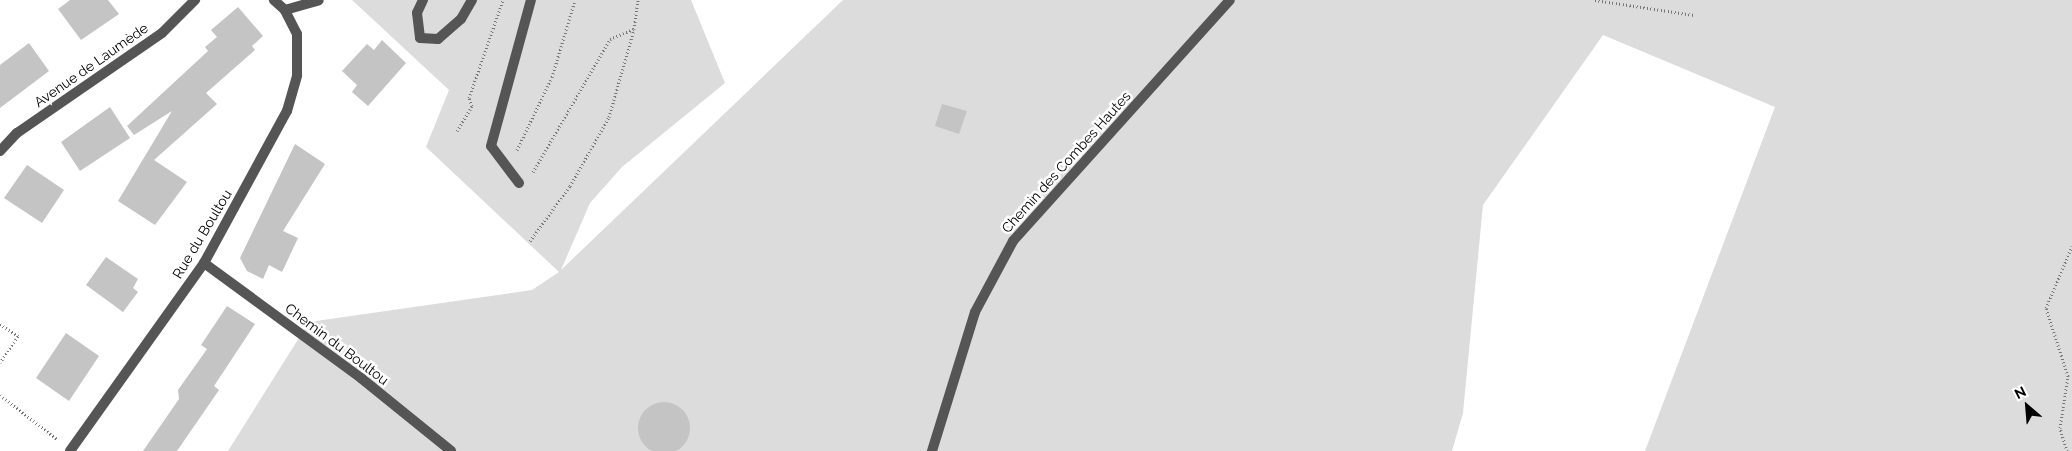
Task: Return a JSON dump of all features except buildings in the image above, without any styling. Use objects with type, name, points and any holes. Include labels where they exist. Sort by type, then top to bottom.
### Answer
[{"type":"street","name":"Avenue de Laumède","points":[[0,151],[17,133],[162,33],[195,0]]},
{"type":"street","points":[[274,0],[285,10],[318,0]]},
{"type":"street","points":[[423,0],[417,13],[420,38],[438,39],[461,19],[472,0]]},
{"type":"street","points":[[519,183],[491,146],[530,0]]},
{"type":"street","name":"Chemin des Combes Hautes","points":[[932,451],[974,312],[1013,241],[1230,0]]},
{"type":"street","name":"Rue du Boultou","points":[[70,450],[204,263],[286,111],[297,75],[297,34],[285,10]]},
{"type":"street","name":"Chemin du Boultou","points":[[204,263],[361,378],[451,451]]},
{"type":"path","points":[[457,131],[472,106],[469,98],[503,0]]},
{"type":"path","points":[[508,168],[552,78],[574,0]]},
{"type":"path","points":[[530,241],[570,186],[609,117],[634,28],[638,0]]},
{"type":"path","points":[[1595,0],[1694,15]]},
{"type":"path","points":[[519,183],[537,169],[610,39],[634,28]]},
{"type":"path","points":[[2067,451],[2060,428],[2068,376],[2046,308],[2072,246]]},
{"type":"path","points":[[0,324],[18,336],[0,363]]},
{"type":"path","points":[[0,395],[70,450]]},
{"type":"shaded area","points":[[352,0],[691,0],[725,83],[622,167],[590,203],[561,270],[843,0],[2072,0],[2072,451],[1645,451],[1775,107],[1603,35],[1483,205],[1463,413],[1452,451],[228,451],[309,322],[532,290],[559,272],[426,147],[449,90]]}]
